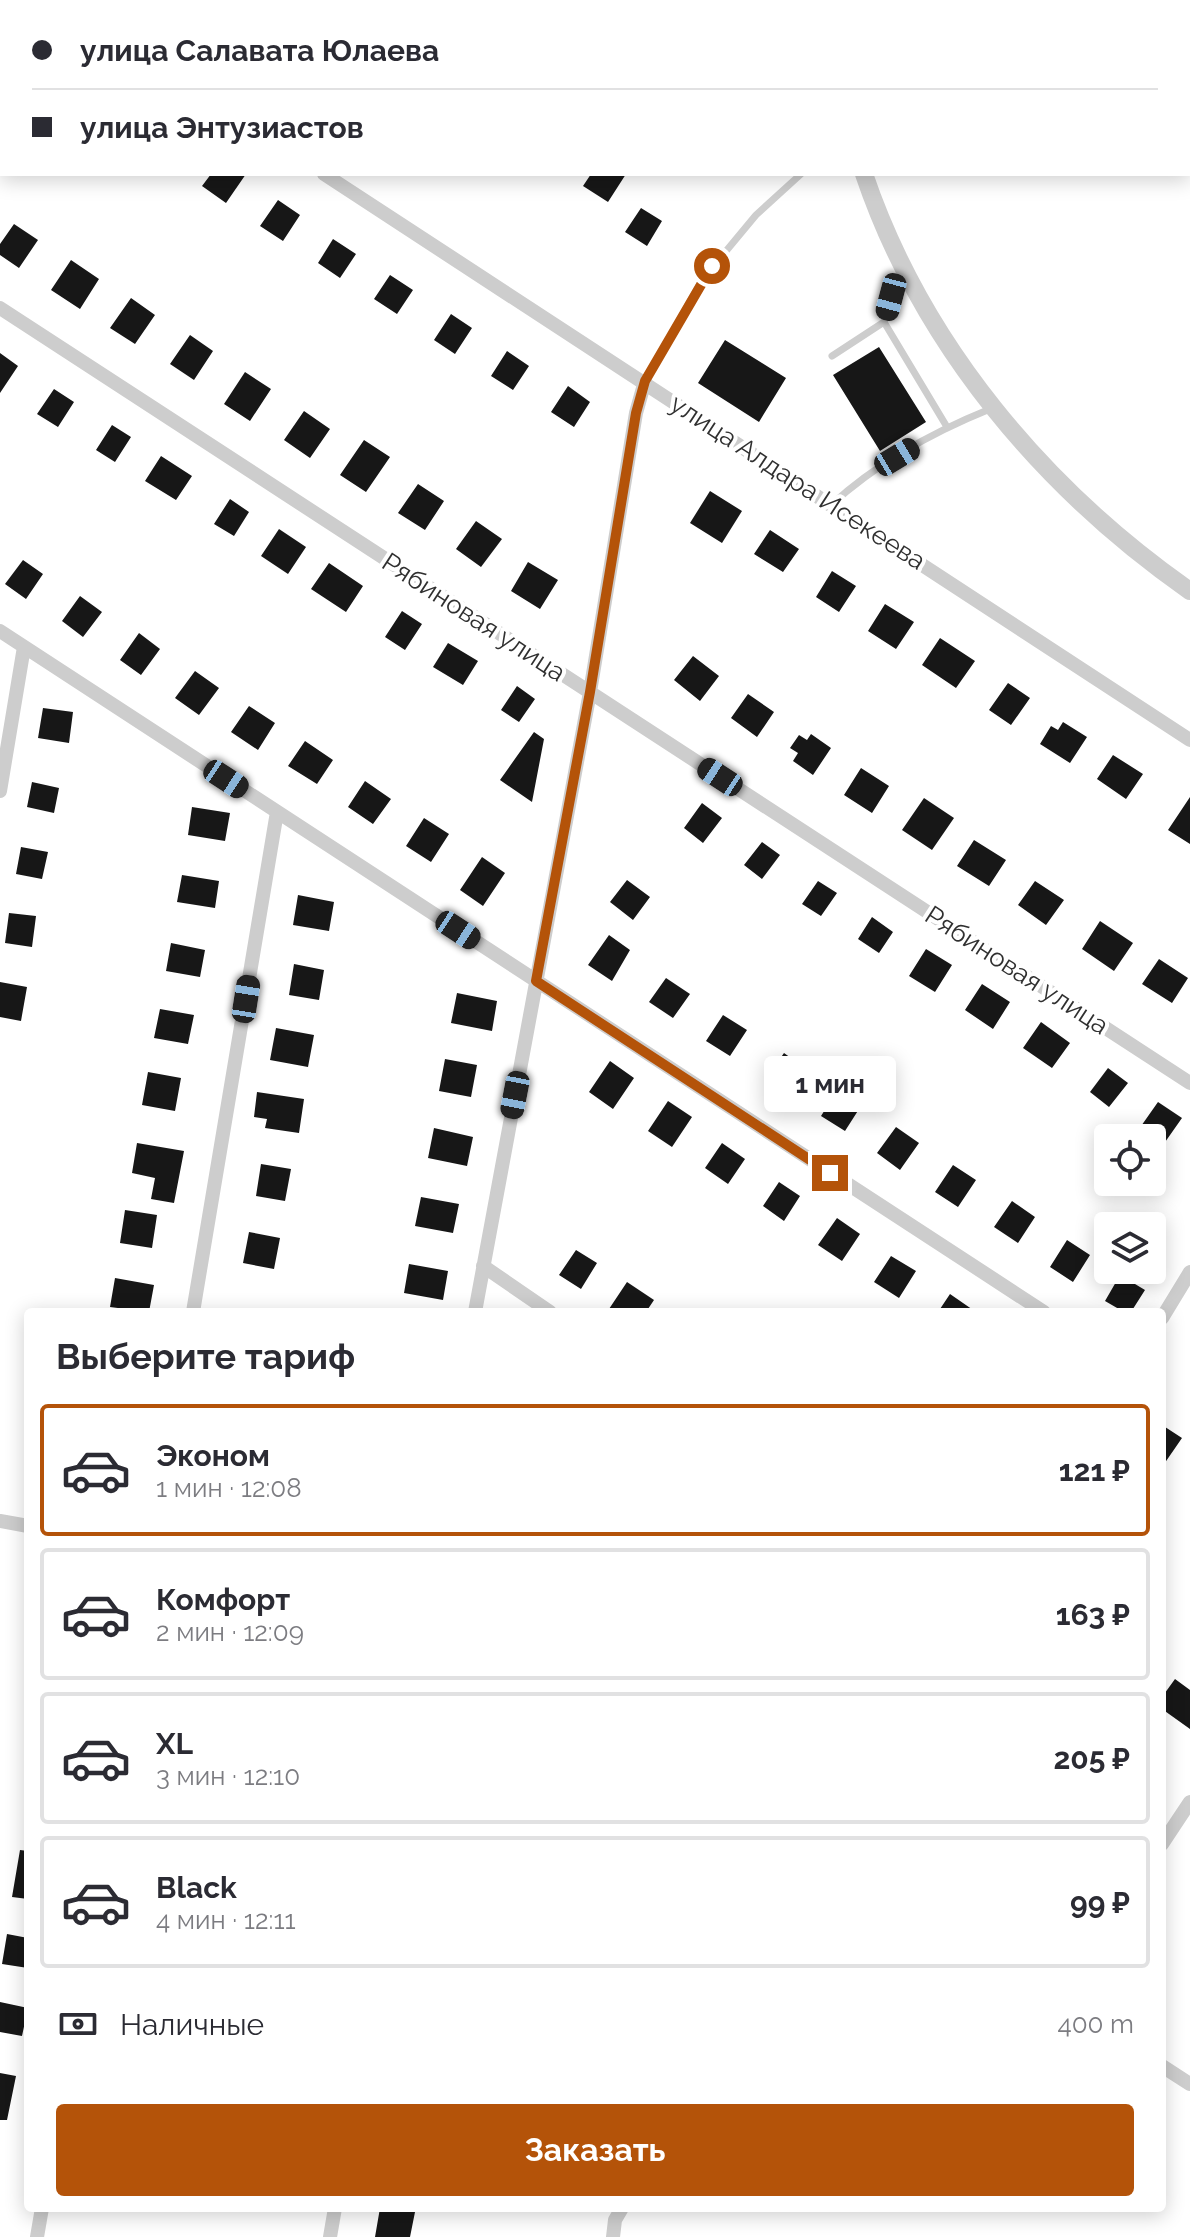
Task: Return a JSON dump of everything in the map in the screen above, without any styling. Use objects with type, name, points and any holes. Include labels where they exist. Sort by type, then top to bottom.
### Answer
[{"type":"street","name":"улица Алдара Исекеева","points":[[327,176],[1190,740]]},
{"type":"street","points":[[865,176],[905,269],[946,344],[992,408],[1105,526],[1190,591]]},
{"type":"street","name":"Рябиновая улица","points":[[0,308],[1190,1083]]},
{"type":"street","points":[[476,1308],[590,692],[636,413],[645,381]]},
{"type":"street","points":[[0,631],[1038,1308]]},
{"type":"street","points":[[0,791],[24,647]]},
{"type":"street","points":[[194,1308],[277,812]]},
{"type":"street","points":[[483,1266],[544,1308]]},
{"type":"street","points":[[1166,1311],[1190,1272]]},
{"type":"street","points":[[0,1521],[24,1525]]},
{"type":"street","points":[[1166,1838],[1190,1802]]},
{"type":"street","points":[[1166,2069],[1190,2084]]},
{"type":"street","points":[[37,2237],[41,2212]]},
{"type":"street","points":[[330,2237],[334,2212]]},
{"type":"street","points":[[613,2237],[615,2220],[620,2212]]},
{"type":"lane","points":[[645,381],[716,262],[756,215],[799,176]]},
{"type":"lane","points":[[832,356],[884,322],[891,297],[905,269]]},
{"type":"lane","points":[[884,322],[947,427]]},
{"type":"lane","points":[[831,505],[856,482],[947,427],[992,408]]},
{"type":"building","points":[[210,176],[245,176],[226,203],[202,186]]},
{"type":"building","points":[[590,176],[625,176],[608,202],[583,186]]},
{"type":"building","points":[[278,200],[300,215],[283,241],[260,226]]},
{"type":"building","points":[[641,208],[662,221],[647,246],[625,232]]},
{"type":"building","points":[[14,224],[38,240],[19,268],[0,255],[0,244]]},
{"type":"building","points":[[333,239],[356,254],[340,278],[318,263]]},
{"type":"building","points":[[71,260],[99,279],[80,309],[51,290]]},
{"type":"building","points":[[390,275],[413,290],[397,314],[374,299]]},
{"type":"building","points":[[131,298],[155,315],[135,344],[110,328]]},
{"type":"building","points":[[451,314],[472,328],[455,354],[434,340]]},
{"type":"building","points":[[190,335],[213,351],[194,380],[170,364]]},
{"type":"building","points":[[725,340],[786,378],[759,422],[698,383]]},
{"type":"building","points":[[879,347],[926,422],[880,451],[833,375]]},
{"type":"building","points":[[507,351],[529,366],[513,390],[491,376]]},
{"type":"building","points":[[0,353],[18,366],[0,393]]},
{"type":"building","points":[[245,372],[271,389],[250,421],[224,404]]},
{"type":"building","points":[[568,386],[590,402],[574,427],[551,412]]},
{"type":"building","points":[[54,389],[74,402],[58,427],[37,414]]},
{"type":"building","points":[[304,411],[330,429],[310,458],[284,440]]},
{"type":"building","points":[[112,425],[131,437],[115,462],[96,450]]},
{"type":"building","points":[[364,440],[390,457],[366,492],[340,475]]},
{"type":"building","points":[[161,456],[192,476],[176,500],[145,481]]},
{"type":"building","points":[[418,484],[444,501],[425,530],[398,513]]},
{"type":"building","points":[[710,491],[742,511],[722,543],[690,523]]},
{"type":"building","points":[[230,499],[249,512],[234,536],[214,524]]},
{"type":"building","points":[[476,521],[502,539],[481,567],[456,549]]},
{"type":"building","points":[[279,529],[306,547],[288,574],[261,556]]},
{"type":"building","points":[[770,530],[799,549],[783,572],[754,554]]},
{"type":"building","points":[[23,560],[43,574],[26,599],[5,584]]},
{"type":"building","points":[[528,562],[558,580],[540,609],[511,591]]},
{"type":"building","points":[[329,563],[363,586],[346,612],[311,589]]},
{"type":"building","points":[[832,571],[856,586],[839,612],[816,597]]},
{"type":"building","points":[[80,596],[102,612],[83,637],[62,621]]},
{"type":"building","points":[[885,604],[914,622],[896,649],[868,631]]},
{"type":"building","points":[[402,611],[422,624],[405,650],[385,637]]},
{"type":"building","points":[[139,633],[160,649],[141,675],[120,660]]},
{"type":"building","points":[[940,638],[975,661],[956,688],[922,665]]},
{"type":"building","points":[[448,643],[478,661],[463,685],[433,667]]},
{"type":"building","points":[[693,656],[719,676],[700,701],[674,680]]},
{"type":"building","points":[[195,671],[219,688],[199,715],[175,698]]},
{"type":"building","points":[[1008,683],[1030,698],[1011,725],[989,710]]},
{"type":"building","points":[[517,686],[535,699],[519,722],[501,710]]},
{"type":"building","points":[[748,694],[774,712],[757,737],[731,718]]},
{"type":"building","points":[[249,706],[275,723],[258,750],[231,732]]},
{"type":"building","points":[[43,708],[73,712],[69,743],[38,738]]},
{"type":"building","points":[[1063,722],[1087,737],[1070,763],[1040,744],[1051,726],[1058,730]]},
{"type":"building","points":[[534,732],[544,739],[532,802],[500,780]]},
{"type":"building","points":[[811,734],[831,748],[813,775],[793,761],[798,753],[790,748],[799,735],[807,740]]},
{"type":"building","points":[[305,741],[333,760],[317,784],[288,766]]},
{"type":"building","points":[[1113,755],[1143,774],[1126,799],[1097,779]]},
{"type":"building","points":[[861,768],[889,786],[872,813],[844,795]]},
{"type":"building","points":[[365,781],[391,799],[373,824],[348,807]]},
{"type":"building","points":[[32,782],[59,788],[54,813],[27,807]]},
{"type":"building","points":[[1190,797],[1190,844],[1168,830]]},
{"type":"building","points":[[924,798],[954,818],[932,850],[902,830]]},
{"type":"building","points":[[702,803],[722,818],[703,843],[684,828]]},
{"type":"building","points":[[192,807],[230,813],[225,841],[188,835]]},
{"type":"building","points":[[424,818],[449,834],[431,862],[406,846]]},
{"type":"building","points":[[974,840],[1006,860],[989,886],[957,866]]},
{"type":"building","points":[[762,842],[780,855],[762,879],[744,865]]},
{"type":"building","points":[[21,847],[48,852],[42,879],[16,874]]},
{"type":"building","points":[[482,857],[505,873],[483,906],[460,890]]},
{"type":"building","points":[[182,875],[219,881],[215,908],[177,902]]},
{"type":"building","points":[[627,880],[650,897],[633,920],[610,902]]},
{"type":"building","points":[[818,881],[837,893],[821,916],[802,904]]},
{"type":"building","points":[[1035,881],[1064,900],[1046,925],[1018,905]]},
{"type":"building","points":[[298,895],[334,902],[329,931],[293,925]]},
{"type":"building","points":[[9,913],[36,916],[32,947],[5,943]]},
{"type":"building","points":[[872,917],[893,932],[879,953],[858,939]]},
{"type":"building","points":[[1100,921],[1133,943],[1114,971],[1082,949]]},
{"type":"building","points":[[609,935],[630,950],[612,981],[588,965]]},
{"type":"building","points":[[171,943],[205,950],[200,977],[166,971]]},
{"type":"building","points":[[926,949],[952,965],[935,992],[909,976]]},
{"type":"building","points":[[1159,959],[1188,978],[1172,1003],[1142,984]]},
{"type":"building","points":[[294,964],[324,970],[319,1000],[289,995]]},
{"type":"building","points":[[666,978],[690,994],[673,1018],[649,1002]]},
{"type":"building","points":[[0,982],[27,987],[21,1021],[0,1017]]},
{"type":"building","points":[[982,984],[1010,1002],[993,1029],[965,1010]]},
{"type":"building","points":[[457,993],[497,1001],[492,1031],[451,1023]]},
{"type":"building","points":[[160,1009],[194,1015],[188,1044],[154,1038]]},
{"type":"building","points":[[723,1015],[747,1030],[730,1056],[706,1041]]},
{"type":"building","points":[[1041,1022],[1070,1043],[1052,1068],[1023,1048]]},
{"type":"building","points":[[276,1028],[314,1035],[308,1067],[270,1060]]},
{"type":"building","points":[[784,1053],[805,1068],[788,1093],[766,1079]]},
{"type":"building","points":[[445,1059],[477,1065],[471,1097],[439,1091]]},
{"type":"building","points":[[610,1061],[634,1078],[613,1109],[589,1092]]},
{"type":"building","points":[[1108,1068],[1128,1083],[1109,1107],[1090,1092]]},
{"type":"building","points":[[148,1072],[181,1078],[175,1111],[142,1105]]},
{"type":"building","points":[[837,1091],[861,1106],[845,1131],[821,1116]]},
{"type":"building","points":[[257,1092],[304,1099],[299,1133],[265,1128],[267,1119],[254,1117]]},
{"type":"building","points":[[668,1101],[692,1117],[672,1147],[648,1131]]},
{"type":"building","points":[[1158,1102],[1182,1118],[1166,1141],[1166,1124],[1143,1124]]},
{"type":"building","points":[[896,1127],[919,1143],[900,1170],[877,1153]]},
{"type":"building","points":[[434,1128],[473,1137],[467,1166],[428,1158]]},
{"type":"building","points":[[137,1143],[184,1151],[174,1203],[151,1199],[155,1178],[132,1173]]},
{"type":"building","points":[[722,1143],[745,1159],[728,1184],[705,1168]]},
{"type":"building","points":[[261,1164],[291,1169],[285,1201],[256,1196]]},
{"type":"building","points":[[953,1165],[976,1180],[958,1207],[935,1192]]},
{"type":"building","points":[[779,1182],[800,1196],[784,1221],[763,1206]]},
{"type":"building","points":[[421,1197],[459,1204],[453,1233],[415,1226]]},
{"type":"building","points":[[1012,1201],[1035,1217],[1018,1243],[994,1227]]},
{"type":"building","points":[[125,1210],[157,1215],[152,1248],[120,1243]]},
{"type":"building","points":[[837,1218],[860,1234],[842,1261],[818,1245]]},
{"type":"building","points":[[249,1232],[280,1238],[274,1269],[243,1263]]},
{"type":"building","points":[[1067,1240],[1090,1255],[1073,1282],[1050,1267]]},
{"type":"building","points":[[576,1250],[597,1263],[581,1289],[559,1275]]},
{"type":"building","points":[[891,1256],[916,1271],[899,1298],[874,1282]]},
{"type":"building","points":[[409,1264],[448,1271],[443,1300],[404,1293]]},
{"type":"building","points":[[115,1278],[154,1285],[150,1308],[110,1307]]},
{"type":"building","points":[[627,1282],[654,1300],[649,1308],[610,1308]]},
{"type":"building","points":[[1115,1284],[1135,1284],[1145,1290],[1134,1308],[1117,1308],[1105,1301]]},
{"type":"building","points":[[950,1294],[970,1308],[941,1308]]},
{"type":"building","points":[[1166,1428],[1182,1438],[1166,1461]]},
{"type":"building","points":[[1175,1679],[1190,1690],[1190,1729],[1166,1712],[1166,1691]]},
{"type":"building","points":[[20,1850],[24,1850],[24,1898],[12,1897]]},
{"type":"building","points":[[7,1934],[24,1937],[24,1967],[2,1964]]},
{"type":"building","points":[[0,2002],[24,2007],[22,2036],[0,2032]]},
{"type":"building","points":[[0,2073],[16,2076],[7,2120],[0,2120]]},
{"type":"building","points":[[379,2212],[415,2212],[410,2237],[375,2237]]},
{"type":"route","points":[[712,266],[645,381],[636,413],[590,692],[536,981],[830,1173]]}]
